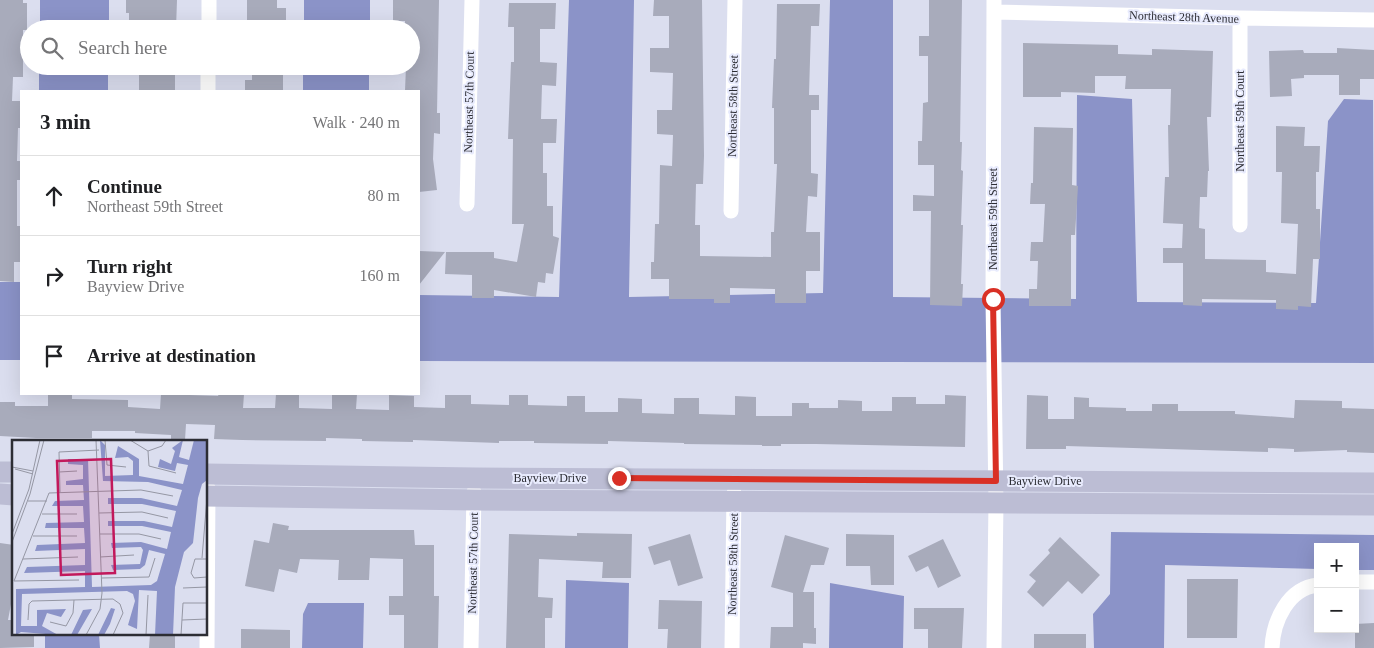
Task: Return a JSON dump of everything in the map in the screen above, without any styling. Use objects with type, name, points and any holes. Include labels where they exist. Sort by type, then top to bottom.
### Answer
[{"type":"street","points":[[209,0],[209,20]]},
{"type":"street","name":"Northeast 57th Court","points":[[467,204],[472,0]]},
{"type":"street","name":"Northeast 58th Street","points":[[731,212],[735,0]]},
{"type":"street","name":"Northeast 28th Avenue","points":[[994,6],[1240,18],[1374,20]]},
{"type":"street","name":"Northeast 59th Street","points":[[994,6],[993,299],[996,481],[994,648]]},
{"type":"street","name":"Northeast 59th Court","points":[[1240,18],[1240,225]]},
{"type":"street","points":[[208,75],[208,90]]},
{"type":"street","name":"Bayview Drive","points":[[208,474],[475,478],[1374,483]]},
{"type":"street","points":[[350,476],[350,498]]},
{"type":"street","name":"Northeast 57th Court","points":[[471,648],[475,478]]},
{"type":"street","points":[[618,501],[619,478]]},
{"type":"street","name":"Northeast 58th Street","points":[[732,648],[734,479]]},
{"type":"street","points":[[871,480],[871,502]]},
{"type":"street","points":[[1118,481],[1118,503]]},
{"type":"street","points":[[1245,482],[1245,504]]},
{"type":"street","name":"Bayview Drive","points":[[208,496],[474,500],[1374,505]]},
{"type":"street","points":[[1374,497],[1374,505]]},
{"type":"street","points":[[1359,582],[1374,582]]},
{"type":"street","points":[[1272,648],[1272,636],[1285,604],[1307,586],[1314,585]]},
{"type":"water","points":[[40,0],[109,0],[109,20],[40,20]]},
{"type":"water","points":[[304,0],[370,0],[370,20],[304,20]]},
{"type":"water","points":[[569,0],[634,0],[629,297],[823,293],[830,0],[893,0],[893,297],[1076,299],[1077,95],[1132,99],[1137,302],[1316,303],[1328,121],[1344,99],[1373,100],[1374,363],[420,361],[420,295],[559,297]]},
{"type":"water","points":[[39,75],[108,75],[108,90],[39,90]]},
{"type":"water","points":[[303,75],[369,75],[369,90],[303,90]]},
{"type":"water","points":[[0,282],[20,282],[20,360],[0,360]]},
{"type":"water","points":[[1111,532],[1374,535],[1374,570],[1359,570],[1359,543],[1314,543],[1314,569],[1165,565],[1164,648],[1094,648],[1093,614],[1110,594]]},
{"type":"water","points":[[566,580],[629,583],[628,648],[565,648]]},
{"type":"water","points":[[830,583],[904,596],[903,648],[829,648]]},
{"type":"water","points":[[308,603],[364,603],[363,648],[302,648],[303,614]]},
{"type":"water","points":[[45,636],[99,636],[100,648],[45,648]]},
{"type":"building","points":[[0,0],[23,0],[23,3],[27,3],[27,20],[20,20],[20,75],[23,75],[23,77],[13,77],[12,101],[20,101],[17,161],[20,161],[20,180],[17,180],[17,226],[20,226],[20,262],[14,262],[14,282],[0,281]]},
{"type":"building","points":[[126,0],[177,0],[176,20],[129,20],[129,13],[126,13]]},
{"type":"building","points":[[247,0],[277,0],[277,8],[286,8],[286,20],[247,20]]},
{"type":"building","points":[[393,0],[439,0],[437,113],[440,113],[440,134],[434,133],[433,159],[437,190],[420,192],[420,90],[405,90],[406,75],[420,75],[420,20],[393,20]]},
{"type":"building","points":[[654,0],[702,0],[704,156],[703,184],[696,184],[695,225],[700,225],[700,256],[771,257],[771,232],[774,232],[777,164],[774,164],[774,108],[772,108],[774,59],[776,59],[777,4],[820,4],[819,26],[811,26],[809,95],[819,95],[819,110],[811,110],[811,173],[818,174],[817,197],[808,196],[806,232],[820,232],[820,271],[806,271],[806,303],[775,303],[775,289],[730,288],[730,303],[714,303],[714,299],[669,299],[669,279],[651,279],[651,262],[654,262],[655,224],[659,224],[660,165],[672,166],[673,135],[657,134],[657,110],[672,110],[673,73],[650,72],[650,48],[669,48],[669,16],[653,16]]},
{"type":"building","points":[[929,0],[962,0],[960,142],[962,142],[961,170],[963,171],[961,225],[963,225],[962,306],[930,305],[931,211],[913,211],[913,195],[934,196],[934,165],[918,165],[918,141],[922,141],[923,103],[928,102],[928,56],[919,56],[919,36],[929,36]]},
{"type":"building","points":[[509,3],[556,3],[555,29],[540,29],[540,62],[557,63],[556,86],[542,85],[541,119],[557,119],[556,143],[543,143],[543,173],[547,173],[547,206],[553,206],[553,236],[559,238],[553,274],[546,273],[545,283],[538,282],[536,297],[494,290],[494,298],[472,298],[472,275],[445,274],[446,252],[494,252],[494,258],[517,262],[524,224],[512,224],[513,139],[508,139],[511,62],[514,62],[514,27],[508,27]]},
{"type":"building","points":[[1023,43],[1118,45],[1118,54],[1152,55],[1152,49],[1213,51],[1211,117],[1207,117],[1209,171],[1207,197],[1200,197],[1199,228],[1205,229],[1205,259],[1266,260],[1266,272],[1296,274],[1298,224],[1281,223],[1282,172],[1276,172],[1276,126],[1305,127],[1304,146],[1320,146],[1319,172],[1316,172],[1316,209],[1320,209],[1320,259],[1313,259],[1311,307],[1298,306],[1298,310],[1276,309],[1276,300],[1202,299],[1202,306],[1183,305],[1183,263],[1163,263],[1163,248],[1182,248],[1183,224],[1163,223],[1165,177],[1169,177],[1168,125],[1170,125],[1171,89],[1125,89],[1126,76],[1095,76],[1095,93],[1061,92],[1061,97],[1023,97]]},
{"type":"building","points":[[1337,48],[1374,50],[1374,79],[1360,79],[1360,95],[1339,95],[1339,75],[1304,75],[1304,78],[1291,79],[1292,96],[1270,97],[1269,51],[1303,50],[1304,53],[1337,53]]},
{"type":"building","points":[[139,75],[175,75],[175,90],[139,90]]},
{"type":"building","points":[[252,75],[283,75],[283,90],[245,90],[245,80],[252,80]]},
{"type":"building","points":[[1034,127],[1073,128],[1072,185],[1078,186],[1075,235],[1071,235],[1071,306],[1029,306],[1029,289],[1037,289],[1038,261],[1030,261],[1031,242],[1043,242],[1045,204],[1030,204],[1031,183],[1033,183]]},
{"type":"building","points":[[420,251],[445,252],[420,284]]},
{"type":"building","points":[[48,395],[72,395],[72,399],[128,400],[128,407],[160,409],[161,395],[244,395],[243,408],[275,408],[276,395],[299,395],[299,408],[332,409],[332,395],[357,395],[356,409],[389,410],[389,395],[414,396],[414,407],[445,408],[445,395],[471,395],[471,404],[509,405],[509,395],[528,395],[528,405],[567,406],[567,396],[585,396],[585,412],[618,412],[618,398],[642,399],[642,413],[674,414],[674,398],[699,398],[699,414],[735,415],[735,396],[756,397],[756,416],[792,416],[792,403],[809,403],[809,408],[838,408],[838,400],[862,401],[862,411],[892,411],[892,397],[916,397],[916,404],[945,404],[945,395],[966,396],[965,447],[816,444],[762,446],[608,441],[608,444],[534,443],[534,441],[499,441],[499,443],[413,440],[413,442],[326,438],[326,441],[242,440],[214,439],[215,425],[186,424],[185,440],[171,439],[171,435],[135,433],[135,431],[92,431],[92,438],[0,436],[0,402],[15,402],[15,406],[48,406]]},
{"type":"building","points":[[1027,395],[1048,396],[1048,419],[1074,419],[1074,397],[1089,398],[1089,407],[1126,408],[1126,411],[1152,411],[1152,404],[1178,404],[1178,411],[1235,411],[1235,414],[1294,418],[1295,400],[1342,401],[1342,408],[1374,409],[1374,453],[1347,452],[1347,450],[1294,452],[1294,449],[1268,448],[1268,452],[1066,446],[1066,449],[1026,449]]},
{"type":"building","points":[[273,523],[289,526],[288,530],[414,530],[415,545],[434,545],[434,596],[439,596],[438,648],[404,648],[404,615],[389,615],[389,596],[403,596],[403,559],[370,558],[369,580],[338,580],[339,560],[300,559],[297,573],[279,569],[274,592],[245,586],[254,540],[269,543]]},
{"type":"building","points":[[577,533],[632,534],[631,578],[602,578],[603,562],[539,559],[538,597],[553,598],[552,618],[545,618],[545,648],[506,648],[509,534],[577,536]]},
{"type":"building","points":[[690,534],[703,578],[678,586],[670,560],[654,565],[648,547]]},
{"type":"building","points":[[846,534],[894,535],[894,585],[871,585],[870,566],[846,566]]},
{"type":"building","points":[[785,535],[829,548],[824,565],[811,565],[803,592],[814,592],[816,644],[803,643],[803,648],[770,648],[771,627],[793,627],[793,593],[771,587]]},
{"type":"building","points":[[1060,537],[1100,575],[1082,594],[1068,581],[1043,607],[1027,592],[1036,581],[1029,575],[1050,553],[1048,550]]},
{"type":"building","points":[[943,539],[961,576],[938,588],[928,566],[916,572],[908,556]]},
{"type":"building","points":[[0,543],[12,545],[12,599],[8,620],[12,620],[12,636],[34,636],[34,647],[0,648]]},
{"type":"building","points":[[1187,579],[1238,579],[1237,638],[1187,638]]},
{"type":"building","points":[[659,600],[702,601],[701,648],[667,648],[668,629],[658,629]]},
{"type":"building","points":[[914,608],[964,608],[962,648],[928,648],[928,629],[914,629]]},
{"type":"building","points":[[1374,623],[1374,648],[1355,648],[1355,633],[1359,633],[1359,624]]},
{"type":"building","points":[[241,629],[290,630],[290,648],[241,648]]},
{"type":"building","points":[[1034,634],[1086,634],[1086,648],[1034,648]]},
{"type":"building","points":[[150,636],[175,636],[175,648],[149,648]]},
{"type":"route","points":[[619,478],[996,481],[993,299]]}]
